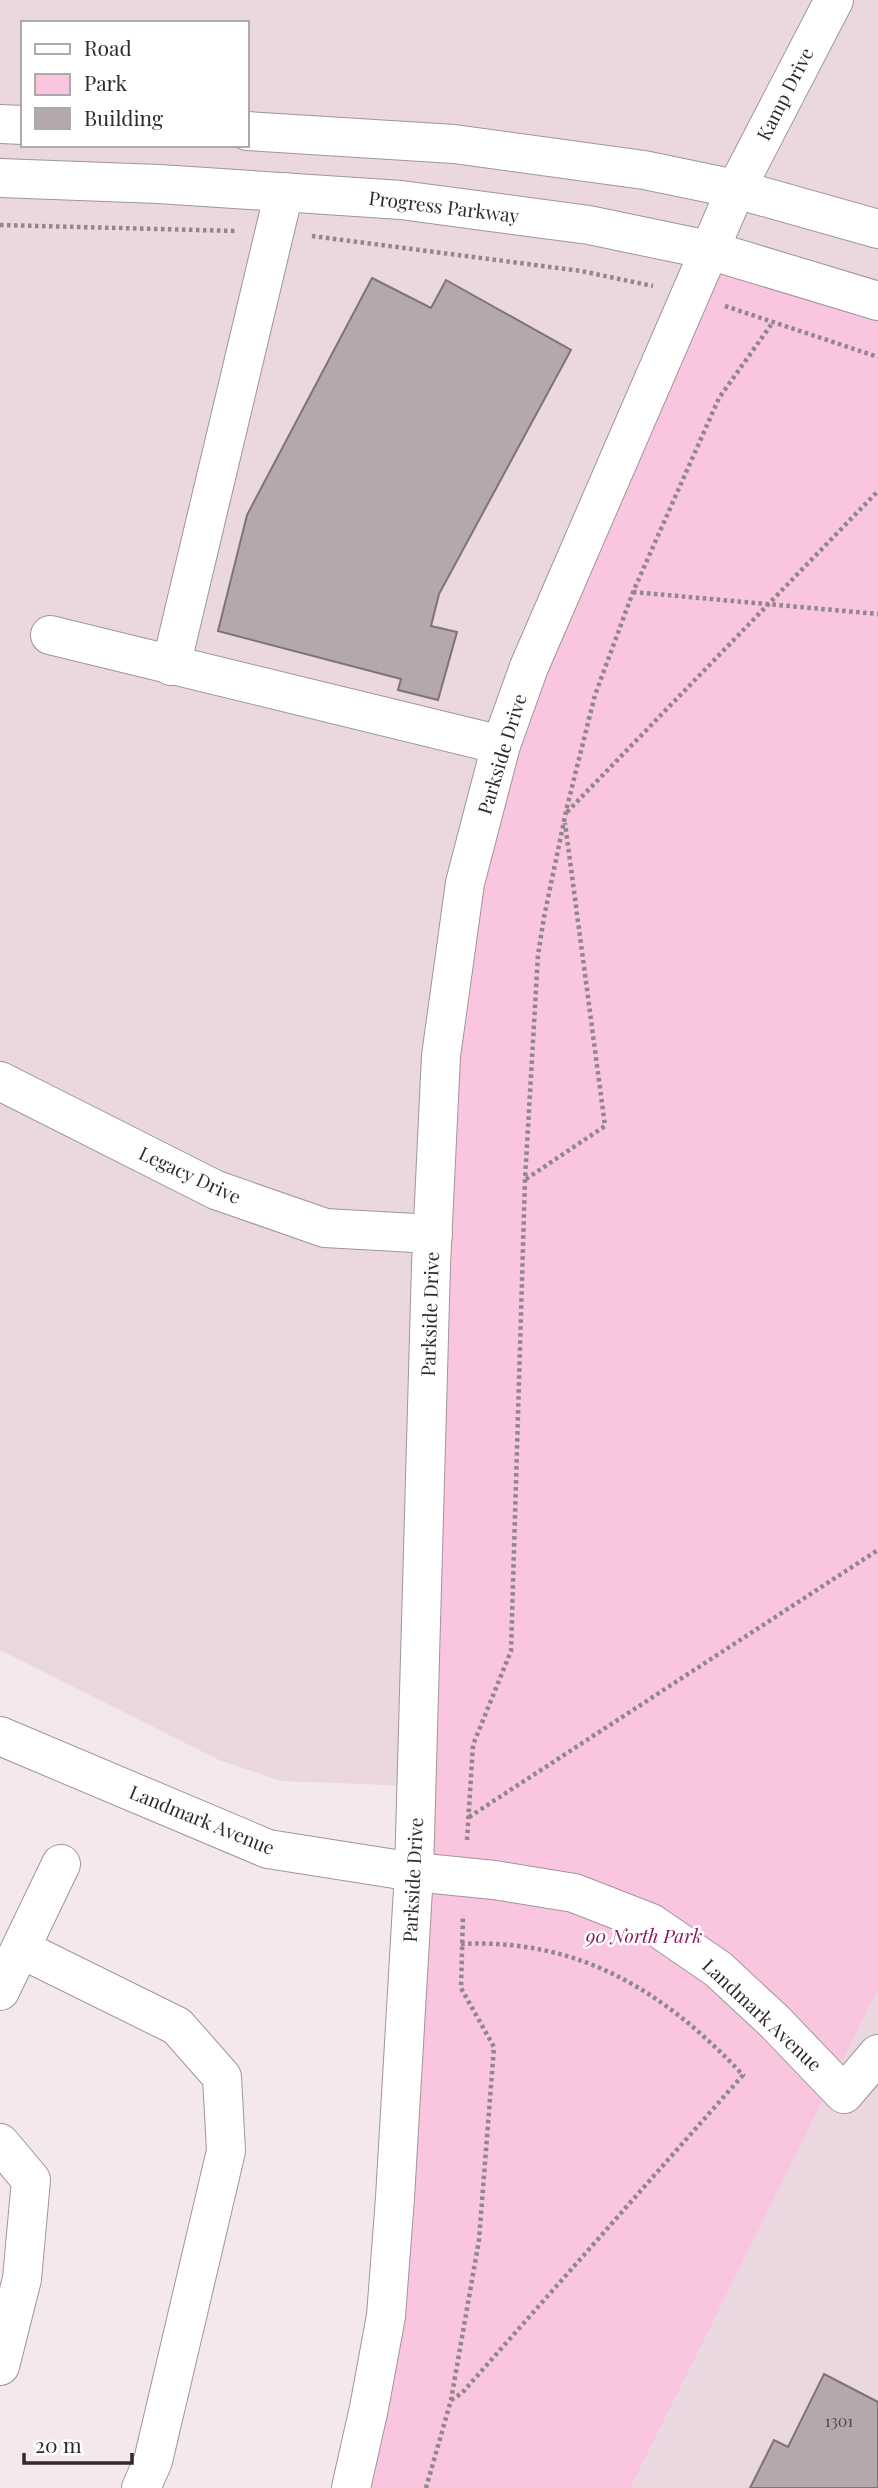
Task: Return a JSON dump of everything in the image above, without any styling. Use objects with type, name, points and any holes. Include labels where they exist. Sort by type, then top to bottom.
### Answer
[{"type":"street","name":"Kamp Drive","points":[[736,189],[834,0]]},
{"type":"street","points":[[0,124],[21,125]]},
{"type":"street","points":[[248,131],[454,144],[643,170],[736,189],[878,229]]},
{"type":"street","name":"Progress Parkway","points":[[0,178],[159,184],[401,200],[575,223],[709,250],[878,301]]},
{"type":"street","name":"Parkside Drive","points":[[351,2488],[386,2316],[396,2185],[414,1872],[433,1234],[441,1056],[465,883],[501,745],[529,667],[736,189]]},
{"type":"street","points":[[172,666],[285,192]]},
{"type":"street","points":[[50,635],[501,745]]},
{"type":"street","name":"Legacy Drive","points":[[0,1081],[216,1191],[325,1228],[433,1234]]},
{"type":"street","name":"Landmark Avenue","points":[[0,1736],[268,1849],[574,1893],[651,1923],[718,1969],[775,2021],[844,2094],[878,2054]]},
{"type":"street","points":[[0,1991],[61,1864]]},
{"type":"street","points":[[21,1949],[177,2026],[222,2077],[226,2151],[153,2461],[141,2488]]},
{"type":"street","points":[[0,2143],[31,2180],[22,2279],[5,2320],[0,2366]]},
{"type":"path","points":[[0,225],[276,232],[581,271],[690,294],[878,357]]},
{"type":"path","points":[[426,2488],[450,2400],[480,2240],[494,2048],[461,1988],[461,1944],[473,1745],[511,1651],[525,1179],[538,956],[565,816],[595,695],[633,592],[719,398],[773,322]]},
{"type":"path","points":[[565,816],[878,491]]},
{"type":"path","points":[[633,592],[878,614]]},
{"type":"path","points":[[525,1179],[605,1126],[565,816]]},
{"type":"path","points":[[468,1818],[878,1550]]},
{"type":"path","points":[[450,2400],[462,2393],[743,2075],[709,2038],[667,2004],[617,1974],[569,1956],[532,1947],[489,1942],[461,1944]]},
{"type":"shaded area","points":[[0,0],[878,0],[878,2488],[351,2488],[417,1786],[281,1781],[219,1760],[0,1650]]},
{"type":"green space","name":"90 North Park","points":[[709,250],[878,301],[878,1989],[630,2488],[351,2488],[369,2408],[465,883]]},
{"type":"building","points":[[372,278],[431,308],[446,280],[571,350],[439,594],[431,626],[457,632],[438,700],[398,690],[401,679],[218,631],[247,515]]},
{"type":"building","points":[[824,2374],[878,2402],[878,2488],[750,2488],[774,2440],[788,2447]]}]
